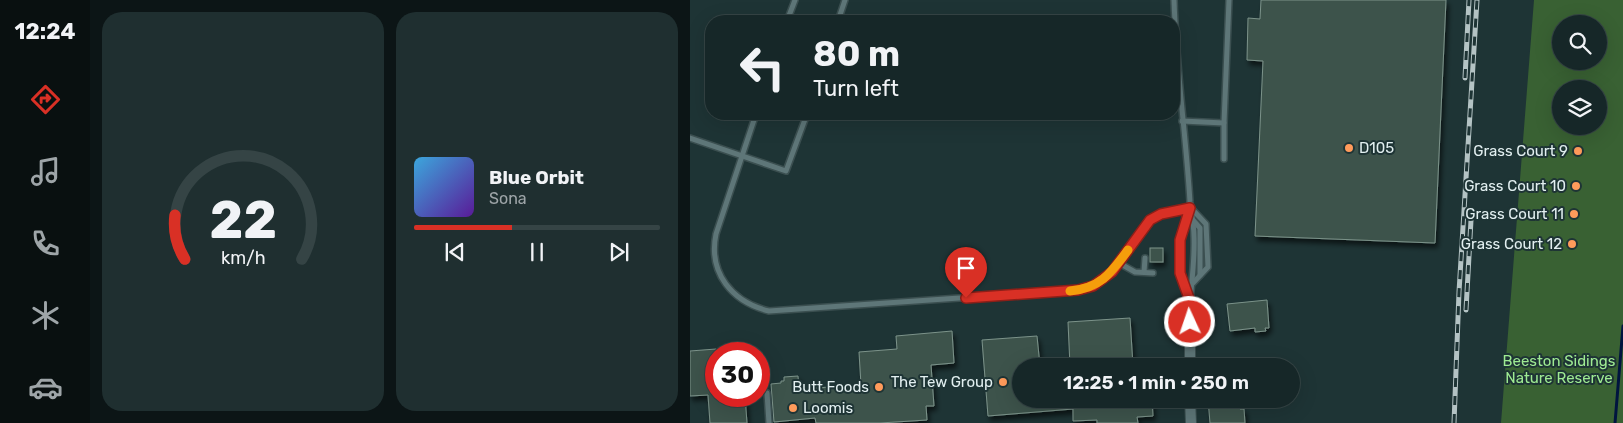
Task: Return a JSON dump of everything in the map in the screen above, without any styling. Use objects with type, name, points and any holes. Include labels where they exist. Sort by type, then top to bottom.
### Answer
[{"type":"street","points":[[1190,301],[1190,358]]},
{"type":"street","points":[[1190,408],[1191,423]]},
{"type":"lane","points":[[789,15],[795,0]]},
{"type":"lane","points":[[840,15],[845,0]]},
{"type":"lane","points":[[1174,0],[1175,15]]},
{"type":"lane","points":[[1224,159],[1228,0]]},
{"type":"lane","points":[[1180,91],[1194,234],[1190,301]]},
{"type":"lane","points":[[754,120],[716,234],[714,251],[715,262],[722,279],[729,288],[745,301],[760,308],[778,311],[1078,290],[1093,286],[1112,272],[1150,220],[1161,214],[1190,208]]},
{"type":"lane","points":[[690,138],[786,171],[805,120]]},
{"type":"lane","points":[[1182,121],[1224,123]]},
{"type":"lane","points":[[1190,208],[1206,224],[1208,266],[1192,284]]},
{"type":"lane","points":[[1190,208],[1180,240],[1180,273],[1190,301]]},
{"type":"lane","points":[[1192,219],[1200,228],[1200,275]]},
{"type":"lane","points":[[1144,272],[1145,258]]},
{"type":"lane","points":[[1119,263],[1135,272],[1152,273]]},
{"type":"lane","points":[[768,407],[769,423]]},
{"type":"green space","name":"Beeston Sidings Nature Reserve","points":[[1534,0],[1623,0],[1623,423],[1501,423]]},
{"type":"building","name":"D105","points":[[1261,0],[1446,0],[1435,243],[1255,236],[1263,61],[1247,60],[1248,18],[1260,19]]},
{"type":"building","points":[[1150,248],[1163,248],[1163,262],[1150,262]]},
{"type":"building","points":[[1267,300],[1269,328],[1265,328],[1266,331],[1255,332],[1255,328],[1230,331],[1227,304]]},
{"type":"building","points":[[1130,318],[1132,358],[1070,358],[1068,322]]},
{"type":"building","points":[[952,331],[954,363],[931,365],[934,406],[926,406],[927,420],[880,423],[816,423],[815,418],[774,422],[771,384],[781,383],[781,381],[784,381],[784,377],[798,376],[799,389],[861,385],[859,352],[897,349],[896,336]]},
{"type":"building","name":"The Tew Group","points":[[1037,336],[1039,358],[1012,358],[1012,408],[1153,408],[1153,416],[1137,417],[1138,423],[1097,423],[1097,420],[1073,421],[1073,409],[988,416],[982,340]]},
{"type":"building","points":[[705,350],[705,395],[690,396],[690,351]]},
{"type":"building","points":[[709,407],[746,407],[747,423],[710,423]]},
{"type":"building","points":[[1209,408],[1244,409],[1245,423],[1210,423]]},
{"type":"waterway","points":[[1615,423],[1623,326]]},
{"type":"railway","points":[[1465,78],[1469,0]]},
{"type":"railway","points":[[1454,423],[1459,292],[1477,0]]},
{"type":"railway","points":[[1466,310],[1471,220]]},
{"type":"slow traffic","points":[[1070,291],[1093,286],[1105,279],[1128,250]]},
{"type":"place","name":"D105","points":[[1349,148]]},
{"type":"place","name":"Grass Court 9","points":[[1578,151]]},
{"type":"place","name":"Grass Court 10","points":[[1576,186]]},
{"type":"place","name":"Grass Court 11","points":[[1574,214]]},
{"type":"place","name":"Grass Court 12","points":[[1572,244]]},
{"type":"place","name":"The Tew Group","points":[[1003,382]]},
{"type":"place","name":"Butt Foods","points":[[879,387]]},
{"type":"place","name":"Loomis","points":[[793,408]]},
{"type":"route","points":[[966,298],[1078,290],[1093,286],[1112,272],[1150,220],[1161,214],[1190,208],[1180,240],[1180,273],[1190,301],[1190,322]]}]
